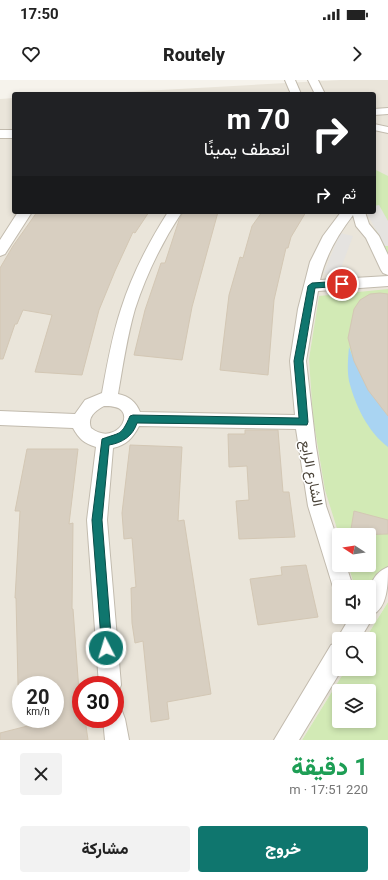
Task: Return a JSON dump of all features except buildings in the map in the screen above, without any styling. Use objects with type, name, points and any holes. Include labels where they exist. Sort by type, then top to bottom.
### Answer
[{"type":"street","points":[[290,80],[295,92]]},
{"type":"street","points":[[313,80],[319,92]]},
{"type":"street","points":[[376,112],[388,111]]},
{"type":"street","points":[[376,127],[388,130]]},
{"type":"street","points":[[0,134],[12,134]]},
{"type":"street","points":[[0,251],[24,214]]},
{"type":"street","points":[[109,398],[124,322],[140,279],[164,229],[175,214]]},
{"type":"street","name":"الشارع الرابع","points":[[341,580],[317,506],[304,422],[298,361],[317,262],[326,242],[347,214]]},
{"type":"street","points":[[359,214],[363,226],[372,236],[388,270]]},
{"type":"street","points":[[312,286],[388,281]]},
{"type":"street","points":[[109,398],[122,401],[128,405],[132,412],[133,419],[131,428],[125,435],[116,440],[105,442],[96,441],[89,437],[82,428],[81,421],[84,412],[90,405],[99,400],[109,398]]},
{"type":"street","points":[[0,418],[81,421]]},
{"type":"street","points":[[133,419],[304,422]]},
{"type":"street","points":[[105,442],[97,520],[109,676]]},
{"type":"street","points":[[376,595],[388,577]]},
{"type":"street","points":[[286,740],[332,664]]},
{"type":"street","points":[[115,728],[117,740]]},
{"type":"shaded area","points":[[340,80],[388,80],[388,602],[376,621],[376,580],[332,580],[332,624],[374,624],[369,632],[332,632],[332,676],[342,676],[337,684],[332,684],[332,692],[302,740],[0,740],[0,99],[12,98],[12,214],[376,214],[376,92],[125,92]]},
{"type":"shaded area","points":[[379,205],[388,221],[388,246],[385,246],[367,214],[376,214],[376,206]]},
{"type":"shaded area","points":[[340,233],[353,236],[338,276],[324,273]]},
{"type":"green space","points":[[376,170],[388,176],[388,256],[369,214],[376,214]]},
{"type":"green space","points":[[388,289],[388,566],[376,584],[376,580],[353,580],[350,572],[376,572],[376,528],[337,528],[325,490],[313,418],[309,359],[319,296]]},
{"type":"green space","points":[[388,602],[388,740],[302,740],[332,692],[332,728],[376,728],[376,684],[337,684],[342,676],[376,676],[376,632],[369,632],[374,624],[376,624],[376,621]]},
{"type":"water","points":[[349,347],[356,365],[365,381],[388,412],[388,447],[368,426],[355,399],[348,377]]},
{"type":"route","points":[[106,648],[97,520],[105,442],[116,440],[125,435],[131,428],[133,419],[304,422],[298,361],[306,309],[312,286],[342,284]]}]
